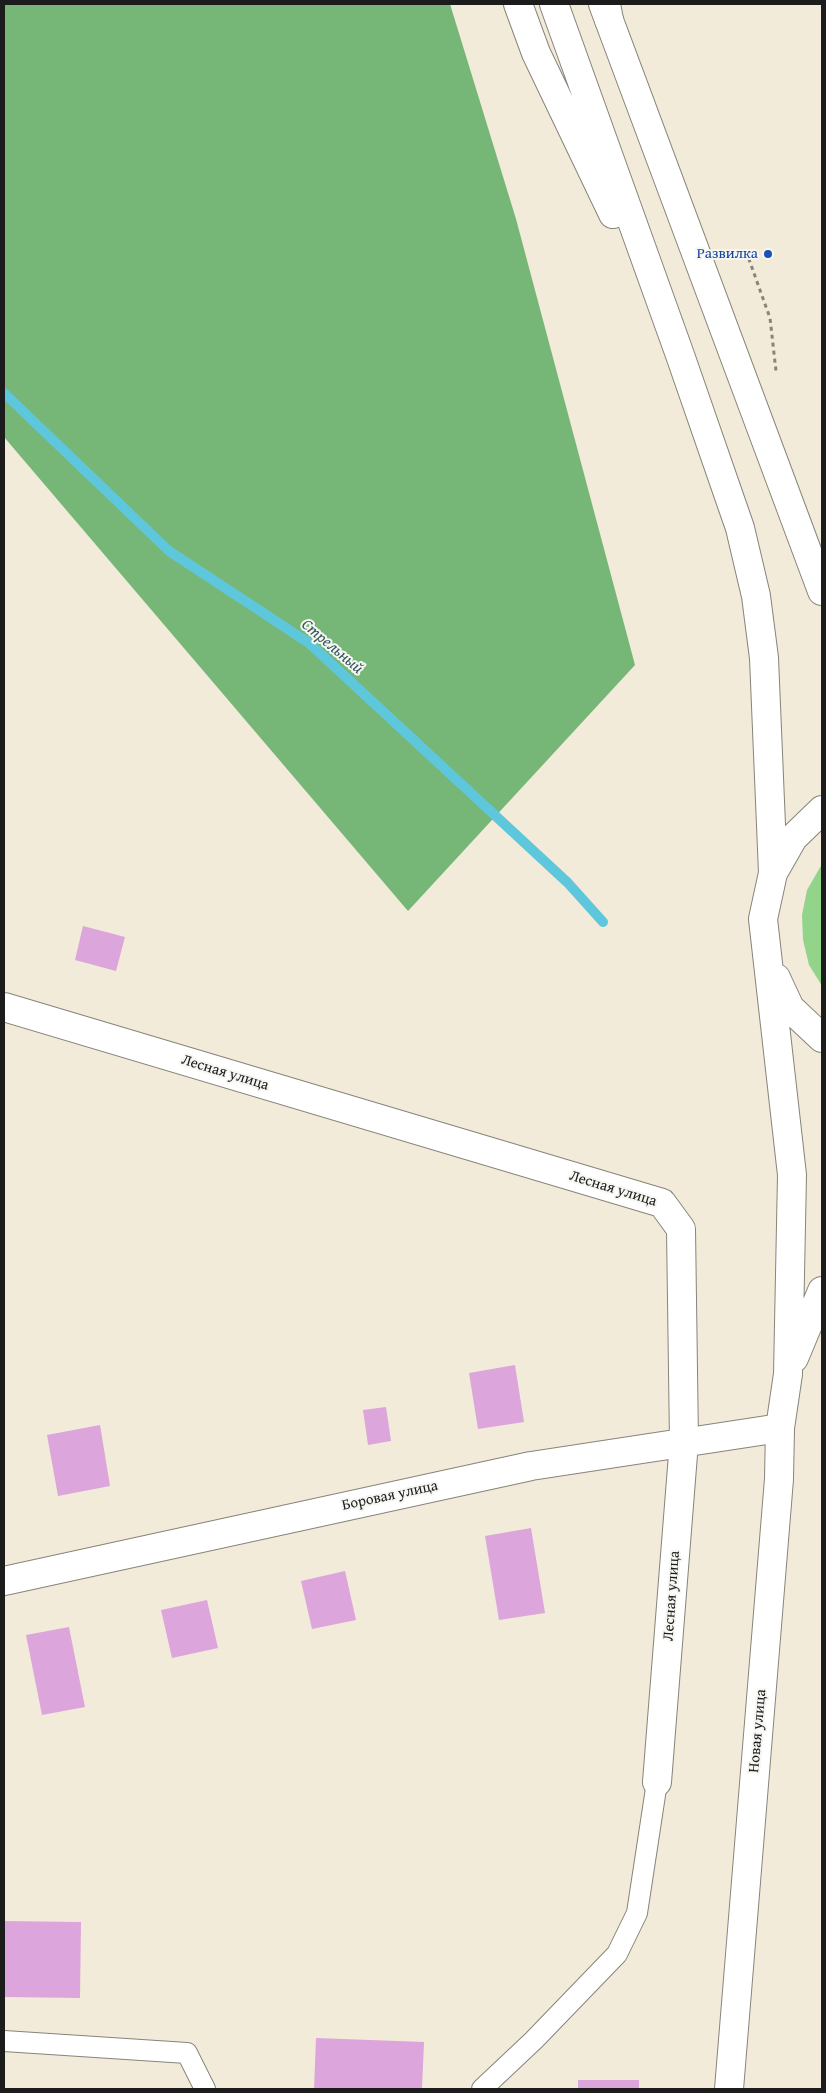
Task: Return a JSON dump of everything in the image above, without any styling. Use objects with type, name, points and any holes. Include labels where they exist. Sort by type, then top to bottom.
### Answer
[{"type":"main road","points":[[518,4],[536,53],[680,355]]},
{"type":"main road","points":[[554,4],[740,528],[756,596],[764,658],[772,873],[763,919],[792,1175],[788,1374]]},
{"type":"main road","points":[[606,9],[822,591]]},
{"type":"main road","points":[[772,873],[793,838],[822,810]]},
{"type":"main road","points":[[769,964],[790,1008],[822,1038]]},
{"type":"main road","name":"Лесная улица","points":[[4,1007],[662,1203],[681,1229],[684,1442],[657,1782]]},
{"type":"main road","points":[[788,1374],[822,1291]]},
{"type":"main road","name":"Новая улица","points":[[729,2089],[779,1479],[780,1428],[788,1374]]},
{"type":"main road","name":"Боровая улица","points":[[4,1581],[531,1466],[780,1428]]},
{"type":"lane","points":[[482,2089],[534,2040],[617,1954],[637,1913],[657,1782]]},
{"type":"lane","points":[[4,2041],[187,2053],[205,2089]]},
{"type":"path","points":[[746,251],[770,318],[776,373]]},
{"type":"green space","points":[[4,4],[450,4],[516,219],[635,665],[408,911],[4,437]]},
{"type":"green space","points":[[822,864],[822,986],[809,965],[803,940],[802,915],[807,890]]},
{"type":"building","points":[[83,926],[125,937],[116,971],[75,960]]},
{"type":"building","points":[[515,1365],[524,1422],[478,1429],[469,1373]]},
{"type":"building","points":[[386,1407],[391,1441],[368,1445],[363,1410]]},
{"type":"building","points":[[100,1425],[110,1486],[58,1496],[47,1435]]},
{"type":"building","points":[[531,1528],[545,1613],[499,1620],[485,1536]]},
{"type":"building","points":[[345,1571],[356,1620],[312,1629],[301,1581]]},
{"type":"building","points":[[207,1600],[218,1648],[172,1658],[161,1610]]},
{"type":"building","points":[[69,1627],[85,1707],[42,1715],[26,1635]]},
{"type":"building","points":[[4,1921],[81,1922],[80,1998],[4,1997]]},
{"type":"building","points":[[316,2038],[424,2042],[422,2089],[314,2089]]},
{"type":"building","points":[[578,2080],[639,2080],[639,2089],[578,2089]]},
{"type":"waterway","name":"Стрельный","points":[[4,393],[169,551],[309,643],[568,883],[603,922]]},
{"type":"place","name":"Развилка","points":[[768,254]]}]
